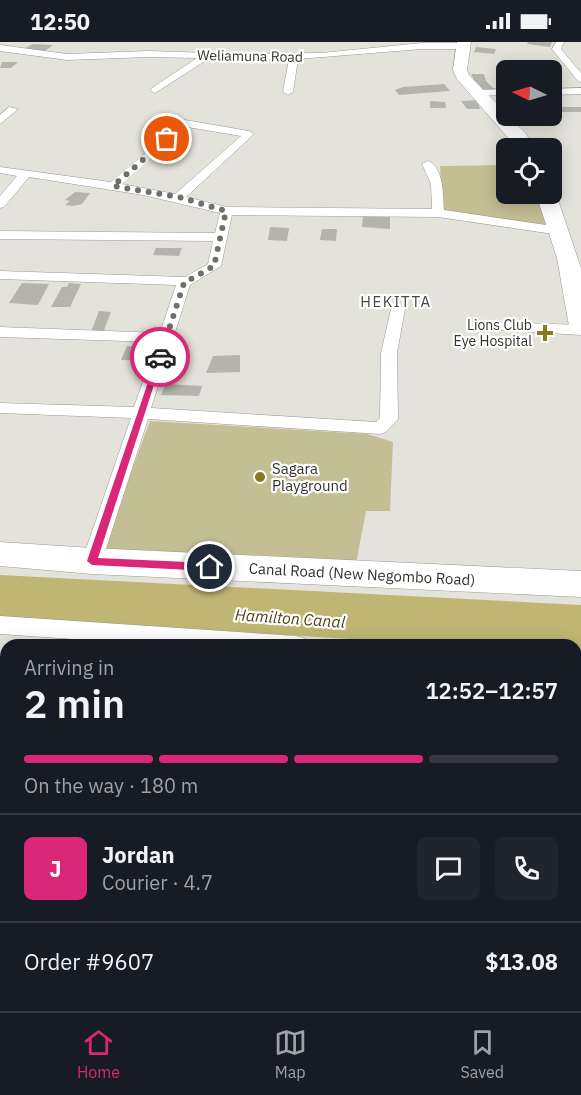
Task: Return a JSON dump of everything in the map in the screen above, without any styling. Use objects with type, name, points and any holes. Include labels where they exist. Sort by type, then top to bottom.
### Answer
[{"type":"main road","points":[[464,44],[460,70],[462,76],[520,138]]},
{"type":"main road","points":[[550,204],[568,258],[581,328]]},
{"type":"main road","name":"Canal Road (New Negombo Road)","points":[[0,554],[92,561],[581,584]]},
{"type":"street","points":[[42,54],[58,42]]},
{"type":"street","points":[[148,54],[163,42]]},
{"type":"street","points":[[560,42],[556,49],[581,79]]},
{"type":"street","name":"Weliamuna Road","points":[[5,48],[89,58],[148,54],[294,57],[464,44]]},
{"type":"street","points":[[155,90],[206,56]]},
{"type":"street","points":[[288,92],[294,57]]},
{"type":"street","points":[[562,92],[581,91]]},
{"type":"street","points":[[476,93],[496,92]]},
{"type":"street","points":[[0,121],[14,109]]},
{"type":"street","points":[[113,186],[185,123],[249,134],[179,197]]},
{"type":"street","points":[[428,164],[437,184],[438,213]]},
{"type":"street","points":[[0,170],[179,197],[226,211],[438,213],[560,231]]},
{"type":"street","points":[[0,204],[26,173]]},
{"type":"street","points":[[92,561],[184,283],[214,266],[226,211]]},
{"type":"street","points":[[0,235],[219,237]]},
{"type":"street","points":[[0,275],[187,281]]},
{"type":"street","points":[[0,408],[142,413],[380,428],[389,419],[389,353],[398,309]]},
{"type":"street","points":[[489,326],[581,328]]},
{"type":"street","points":[[0,332],[166,338]]},
{"type":"street","points":[[0,625],[207,639]]},
{"type":"shaded area","points":[[496,165],[496,204],[542,204],[552,227],[443,210],[440,166]]},
{"type":"shaded area","name":"Sagara Playground","points":[[150,421],[367,434],[393,442],[390,511],[366,511],[356,564],[101,553]]},
{"type":"water","name":"Hamilton Canal","points":[[0,575],[581,605],[581,639],[350,639],[0,617]]},
{"type":"building","points":[[528,42],[552,42],[550,47],[527,44]]},
{"type":"building","points":[[33,44],[53,45],[44,52],[34,50],[40,46],[32,51],[23,49]]},
{"type":"building","points":[[476,47],[496,49],[494,54],[474,52]]},
{"type":"building","points":[[2,62],[18,62],[11,68],[0,68]]},
{"type":"building","points":[[471,74],[484,74],[486,81],[494,89],[479,90]]},
{"type":"building","points":[[444,84],[450,91],[399,95],[395,90],[403,87]]},
{"type":"building","points":[[477,100],[480,109],[467,109],[461,101]]},
{"type":"building","points":[[430,101],[445,102],[446,108],[430,108]]},
{"type":"building","points":[[562,107],[581,107],[581,112],[562,112]]},
{"type":"building","points":[[75,192],[90,193],[82,204],[65,205],[70,201],[65,200]]},
{"type":"building","points":[[363,216],[390,216],[390,229],[362,227]]},
{"type":"building","points":[[270,227],[289,228],[287,241],[268,240]]},
{"type":"building","points":[[322,229],[337,229],[336,241],[320,240]]},
{"type":"building","points":[[156,248],[182,248],[179,256],[153,255]]},
{"type":"building","points":[[22,283],[49,284],[38,305],[9,303]]},
{"type":"building","points":[[69,283],[81,284],[70,307],[51,307],[62,287],[67,287]]},
{"type":"building","points":[[99,311],[111,312],[103,333],[91,332]]},
{"type":"building","points":[[127,346],[156,348],[150,361],[121,360]]},
{"type":"building","points":[[240,355],[240,372],[206,373],[213,356]]},
{"type":"building","points":[[166,384],[202,386],[199,396],[161,395]]},
{"type":"way so far","points":[[160,357],[184,283],[214,266],[226,211],[179,197],[113,186],[167,139]]},
{"type":"place","name":"Lions Club Eye Hospital","points":[[545,333]]},
{"type":"place","name":"Sagara Playground","points":[[260,477]]},
{"type":"district","name":"HEKITTA","points":[[396,301]]},
{"type":"route","points":[[160,357],[92,561],[210,567]]}]
